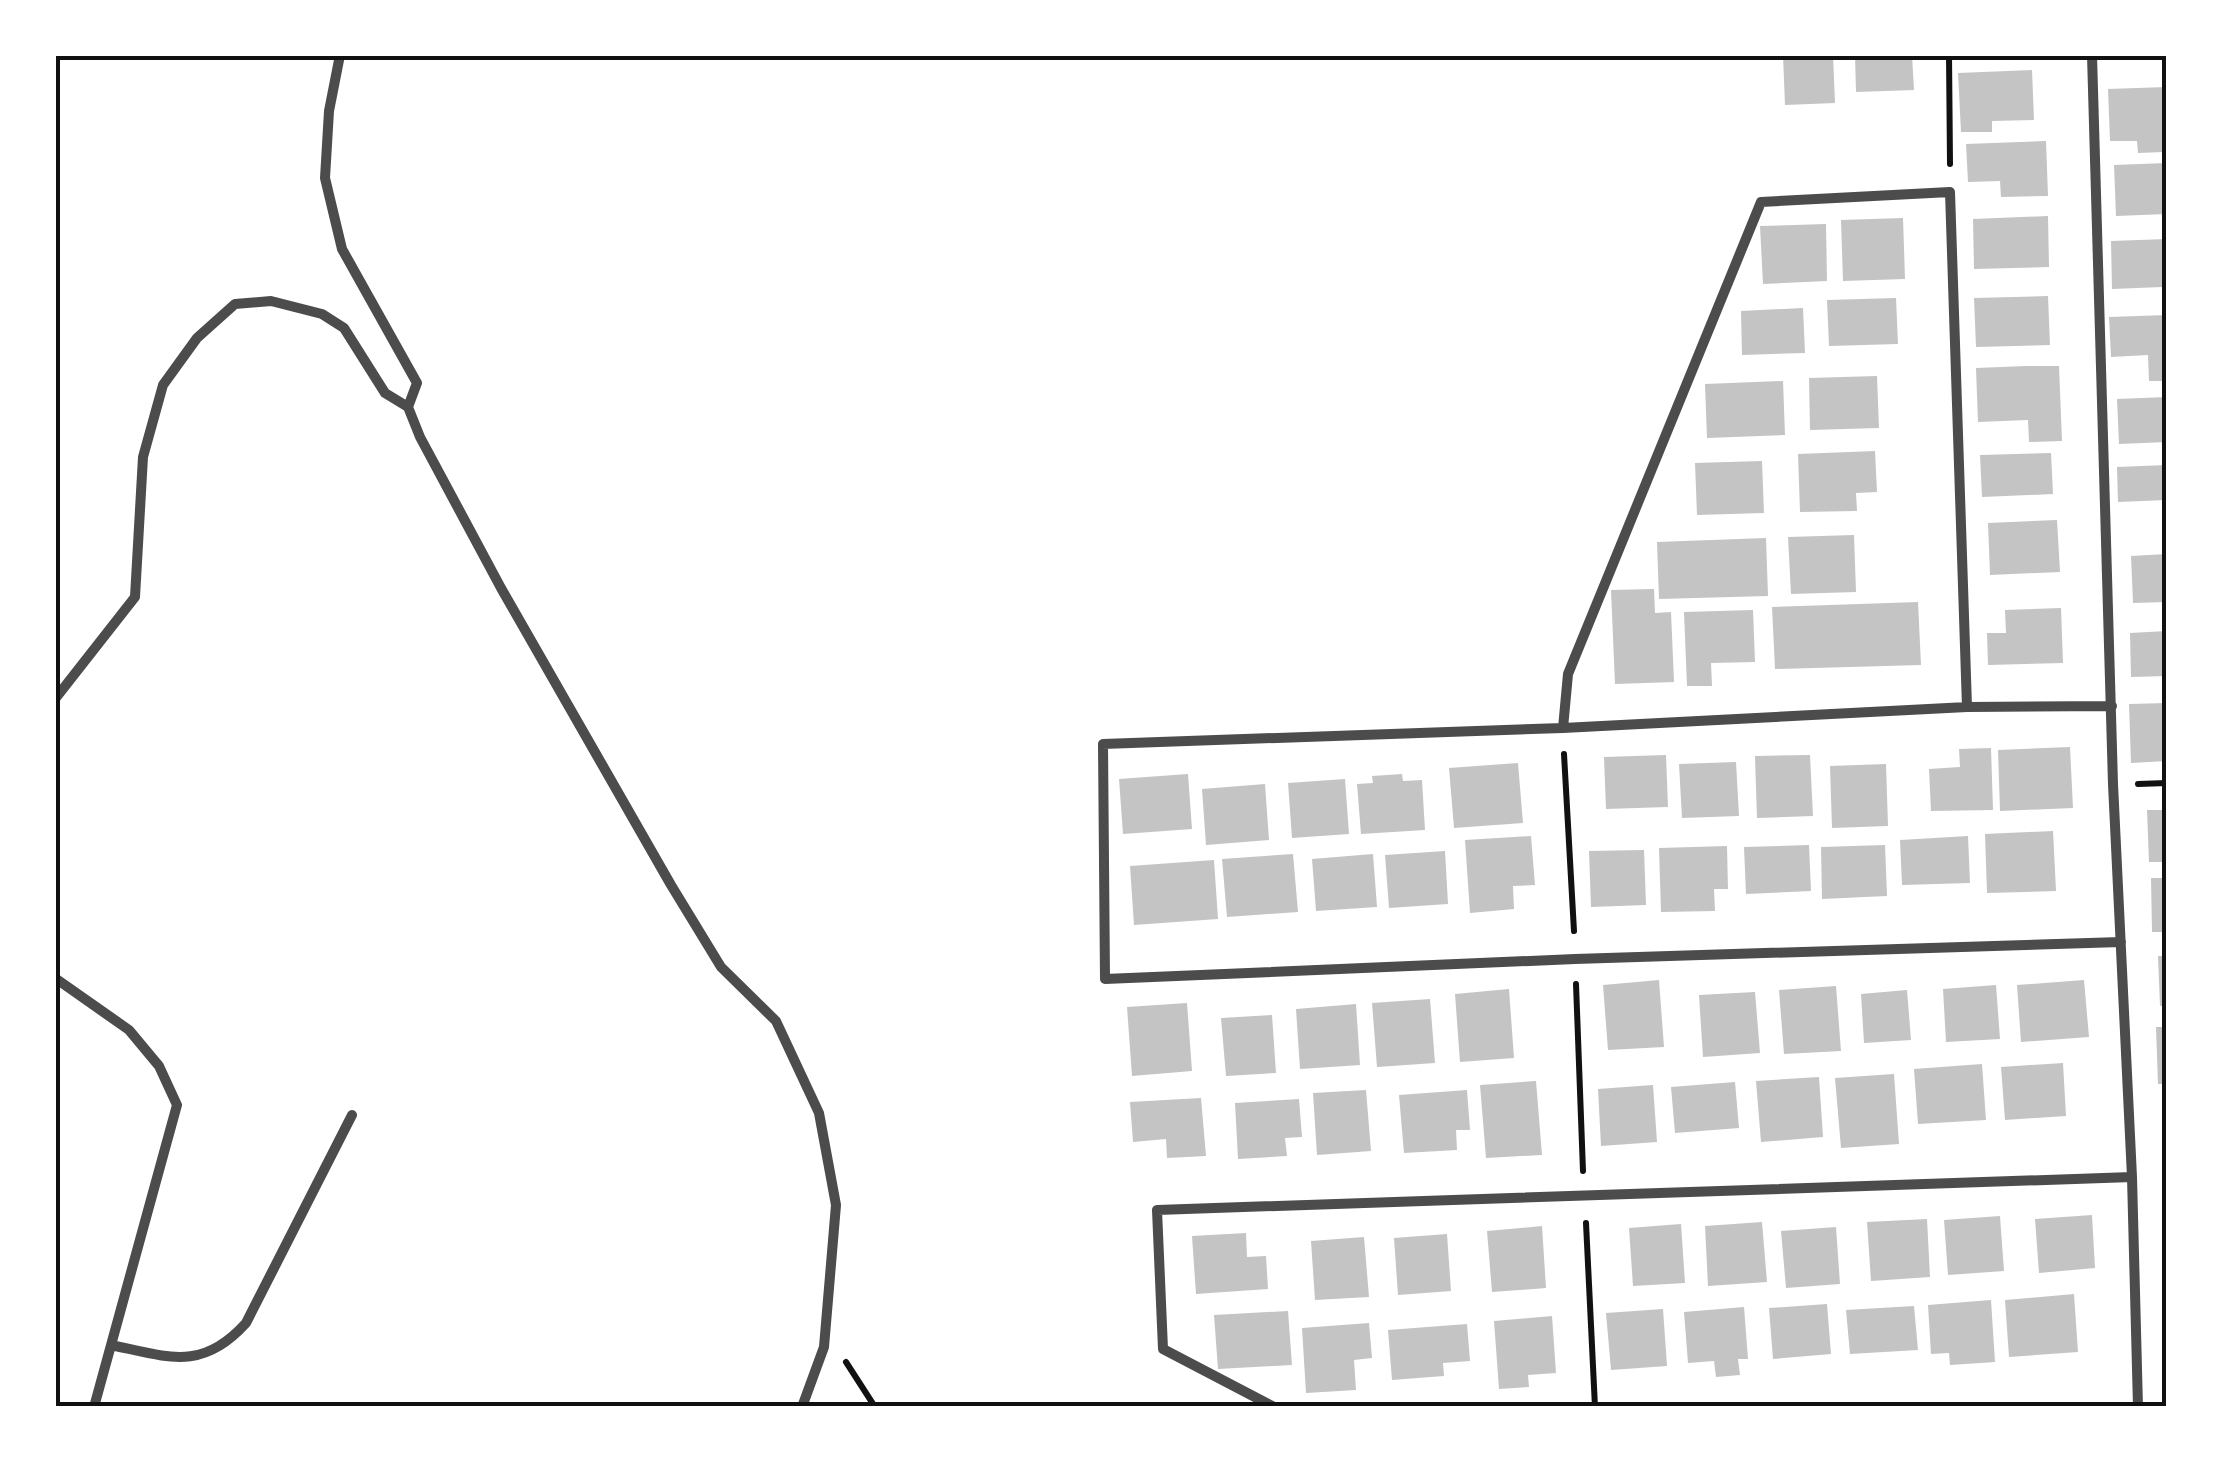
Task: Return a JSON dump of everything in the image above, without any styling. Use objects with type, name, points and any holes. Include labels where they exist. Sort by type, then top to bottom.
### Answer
[{"type":"street","points":[[340,55],[329,112],[325,178],[342,249],[417,383],[408,408]]},
{"type":"street","points":[[2092,55],[2113,784],[2132,1177],[2138,1407]]},
{"type":"street","points":[[1563,728],[1568,674],[1761,202],[1950,192],[1968,707]]},
{"type":"street","points":[[55,699],[134,597],[143,457],[162,384],[197,338],[235,304],[271,302],[322,314],[344,328],[385,393],[408,408],[501,588],[671,885],[720,966],[776,1021],[819,1113],[836,1205],[824,1347],[802,1407]]},
{"type":"street","points":[[2112,706],[1968,707],[1563,728],[1102,744],[1105,979],[2121,942]]},
{"type":"street","points":[[55,978],[130,1030],[159,1066],[177,1104],[94,1407]]},
{"type":"street","points":[[111,1346],[170,1357],[204,1356],[231,1340],[246,1323],[352,1115]]},
{"type":"street","points":[[1274,1407],[1163,1349],[1157,1210],[2132,1177]]},
{"type":"path","points":[[1949,55],[1950,192]]},
{"type":"path","points":[[1563,728],[1595,1407]]},
{"type":"path","points":[[824,1347],[846,1362],[875,1407]]},
{"type":"building","points":[[1783,55],[1833,55],[1835,103],[1785,105]]},
{"type":"building","points":[[1855,55],[1912,55],[1914,90],[1856,92]]},
{"type":"building","points":[[2032,70],[2034,120],[1992,121],[1992,132],[1961,132],[1958,73]]},
{"type":"building","points":[[2167,87],[2164,152],[2138,153],[2137,141],[2110,141],[2108,89]]},
{"type":"building","points":[[2046,141],[2048,196],[2001,197],[2000,181],[1968,182],[1966,144]]},
{"type":"building","points":[[2167,163],[2167,214],[2116,216],[2114,165]]},
{"type":"building","points":[[2048,216],[2049,267],[1974,269],[1973,219]]},
{"type":"building","points":[[1903,218],[1905,279],[1843,281],[1841,220]]},
{"type":"building","points":[[1826,224],[1827,281],[1763,284],[1760,226]]},
{"type":"building","points":[[2167,239],[2167,307],[2163,307],[2162,287],[2112,289],[2111,241]]},
{"type":"building","points":[[2048,296],[2050,345],[1976,347],[1974,298]]},
{"type":"building","points":[[1896,298],[1898,344],[1829,346],[1827,300]]},
{"type":"building","points":[[1803,308],[1805,353],[1742,355],[1741,311]]},
{"type":"building","points":[[2167,315],[2167,381],[2149,381],[2148,355],[2111,357],[2109,317]]},
{"type":"building","points":[[2059,366],[2062,441],[2029,442],[2028,420],[1978,422],[1976,368]]},
{"type":"building","points":[[1877,376],[1879,428],[1810,430],[1809,378]]},
{"type":"building","points":[[1783,381],[1785,435],[1707,438],[1705,384]]},
{"type":"building","points":[[2167,397],[2167,442],[2119,444],[2117,399]]},
{"type":"building","points":[[1875,451],[1877,492],[1856,493],[1857,511],[1800,512],[1798,454]]},
{"type":"building","points":[[2051,453],[2053,494],[1982,497],[1980,455]]},
{"type":"building","points":[[1762,461],[1764,513],[1697,515],[1695,463]]},
{"type":"building","points":[[2167,465],[2167,500],[2118,502],[2117,467]]},
{"type":"building","points":[[2057,520],[2060,572],[1990,575],[1988,523]]},
{"type":"building","points":[[1854,535],[1856,592],[1791,594],[1788,537]]},
{"type":"building","points":[[1766,538],[1768,596],[1659,599],[1657,542]]},
{"type":"building","points":[[2167,554],[2167,602],[2133,603],[2131,556]]},
{"type":"building","points":[[1654,589],[1655,613],[1671,612],[1674,682],[1615,684],[1611,590]]},
{"type":"building","points":[[1918,602],[1921,665],[1775,669],[1772,607]]},
{"type":"building","points":[[2061,608],[2063,663],[1988,665],[1987,633],[2006,633],[2005,610]]},
{"type":"building","points":[[1753,610],[1755,662],[1711,663],[1712,686],[1687,686],[1684,612]]},
{"type":"building","points":[[2167,631],[2167,676],[2131,677],[2130,633]]},
{"type":"building","points":[[2167,703],[2167,761],[2131,763],[2129,704]]},
{"type":"building","points":[[2070,747],[2073,808],[2000,811],[1998,750]]},
{"type":"building","points":[[1991,748],[1993,810],[1931,811],[1929,769],[1960,767],[1959,749]]},
{"type":"building","points":[[1666,755],[1668,807],[1606,809],[1604,757]]},
{"type":"building","points":[[1810,755],[1813,816],[1757,818],[1755,756]]},
{"type":"building","points":[[1736,762],[1739,816],[1682,818],[1679,764]]},
{"type":"building","points":[[1518,763],[1523,823],[1454,828],[1449,768]]},
{"type":"building","points":[[1886,764],[1888,826],[1832,828],[1830,766]]},
{"type":"building","points":[[1188,774],[1192,829],[1123,834],[1119,779]]},
{"type":"building","points":[[1402,774],[1403,781],[1422,780],[1425,830],[1361,834],[1357,784],[1373,783],[1372,776]]},
{"type":"building","points":[[1345,779],[1349,834],[1292,838],[1288,783]]},
{"type":"building","points":[[1265,784],[1269,840],[1206,845],[1202,789]]},
{"type":"building","points":[[2147,810],[2167,810],[2167,862],[2149,862]]},
{"type":"building","points":[[2053,831],[2056,891],[1987,893],[1985,834]]},
{"type":"building","points":[[1531,836],[1535,885],[1513,886],[1514,909],[1470,913],[1465,840]]},
{"type":"building","points":[[1968,836],[1970,883],[1902,885],[1900,840]]},
{"type":"building","points":[[1809,845],[1811,891],[1746,894],[1744,847]]},
{"type":"building","points":[[1885,845],[1887,896],[1822,899],[1821,847]]},
{"type":"building","points":[[1727,846],[1728,889],[1714,889],[1715,911],[1661,912],[1659,848]]},
{"type":"building","points":[[1644,850],[1646,905],[1591,907],[1589,851]]},
{"type":"building","points":[[1445,851],[1448,904],[1389,908],[1385,855]]},
{"type":"building","points":[[1293,854],[1298,912],[1227,917],[1222,859]]},
{"type":"building","points":[[1373,854],[1377,907],[1316,911],[1312,859]]},
{"type":"building","points":[[1214,860],[1218,919],[1134,925],[1130,866]]},
{"type":"building","points":[[2151,878],[2167,878],[2167,932],[2152,932]]},
{"type":"building","points":[[2158,956],[2167,956],[2167,1005],[2160,1006]]},
{"type":"building","points":[[1659,980],[1664,1047],[1608,1050],[1603,985]]},
{"type":"building","points":[[2084,980],[2089,1037],[2021,1042],[2017,985]]},
{"type":"building","points":[[1996,985],[2000,1039],[1946,1042],[1943,989]]},
{"type":"building","points":[[1836,986],[1841,1051],[1784,1054],[1779,990]]},
{"type":"building","points":[[1509,989],[1514,1058],[1460,1062],[1455,994]]},
{"type":"building","points":[[1907,990],[1911,1040],[1864,1043],[1861,994]]},
{"type":"building","points":[[1755,992],[1760,1053],[1703,1057],[1699,995]]},
{"type":"building","points":[[1430,999],[1435,1063],[1377,1067],[1372,1003]]},
{"type":"building","points":[[1187,1003],[1192,1071],[1132,1076],[1127,1007]]},
{"type":"building","points":[[1356,1004],[1360,1065],[1300,1069],[1296,1009]]},
{"type":"building","points":[[1272,1015],[1276,1073],[1226,1076],[1221,1018]]},
{"type":"building","points":[[2156,1027],[2167,1027],[2167,1084],[2158,1084]]},
{"type":"building","points":[[2063,1063],[2066,1116],[2005,1120],[2001,1067]]},
{"type":"building","points":[[1982,1064],[1986,1120],[1918,1124],[1914,1069]]},
{"type":"building","points":[[1894,1074],[1899,1144],[1841,1148],[1835,1078]]},
{"type":"building","points":[[1819,1077],[1823,1137],[1761,1142],[1756,1081]]},
{"type":"building","points":[[1536,1081],[1542,1155],[1486,1158],[1480,1085]]},
{"type":"building","points":[[1735,1082],[1739,1128],[1675,1133],[1671,1087]]},
{"type":"building","points":[[1653,1085],[1657,1142],[1601,1146],[1598,1089]]},
{"type":"building","points":[[1366,1090],[1371,1151],[1317,1155],[1313,1093]]},
{"type":"building","points":[[1467,1090],[1470,1130],[1456,1130],[1457,1150],[1404,1153],[1399,1095]]},
{"type":"building","points":[[1201,1098],[1206,1156],[1167,1158],[1166,1139],[1133,1142],[1130,1102]]},
{"type":"building","points":[[1299,1099],[1302,1137],[1285,1138],[1287,1156],[1238,1159],[1235,1103]]},
{"type":"building","points":[[2092,1215],[2095,1268],[2039,1273],[2035,1219]]},
{"type":"building","points":[[2000,1216],[2004,1271],[1948,1275],[1944,1220]]},
{"type":"building","points":[[1927,1219],[1930,1277],[1871,1281],[1867,1222]]},
{"type":"building","points":[[1762,1222],[1767,1282],[1708,1286],[1705,1226]]},
{"type":"building","points":[[1681,1224],[1685,1283],[1633,1286],[1629,1228]]},
{"type":"building","points":[[1542,1226],[1546,1288],[1492,1292],[1487,1231]]},
{"type":"building","points":[[1836,1227],[1840,1284],[1786,1288],[1781,1231]]},
{"type":"building","points":[[1246,1233],[1247,1257],[1266,1256],[1268,1289],[1196,1294],[1192,1236]]},
{"type":"building","points":[[1447,1234],[1451,1291],[1398,1295],[1394,1238]]},
{"type":"building","points":[[1364,1237],[1369,1297],[1315,1300],[1311,1241]]},
{"type":"building","points":[[2074,1294],[2078,1352],[2009,1357],[2005,1300]]},
{"type":"building","points":[[1991,1300],[1995,1362],[1950,1365],[1949,1353],[1931,1354],[1928,1305]]},
{"type":"building","points":[[1827,1304],[1831,1354],[1773,1359],[1769,1308]]},
{"type":"building","points":[[1914,1306],[1918,1350],[1850,1354],[1846,1310]]},
{"type":"building","points":[[1744,1307],[1748,1359],[1738,1359],[1740,1375],[1716,1377],[1714,1361],[1688,1363],[1684,1312]]},
{"type":"building","points":[[1663,1309],[1667,1366],[1611,1370],[1606,1313]]},
{"type":"building","points":[[1288,1311],[1292,1365],[1218,1369],[1214,1315]]},
{"type":"building","points":[[1552,1316],[1556,1373],[1528,1375],[1529,1387],[1499,1389],[1494,1321]]},
{"type":"building","points":[[1369,1323],[1372,1358],[1354,1360],[1356,1390],[1306,1393],[1302,1328]]},
{"type":"building","points":[[1467,1324],[1470,1361],[1443,1363],[1444,1376],[1392,1380],[1388,1330]]}]
